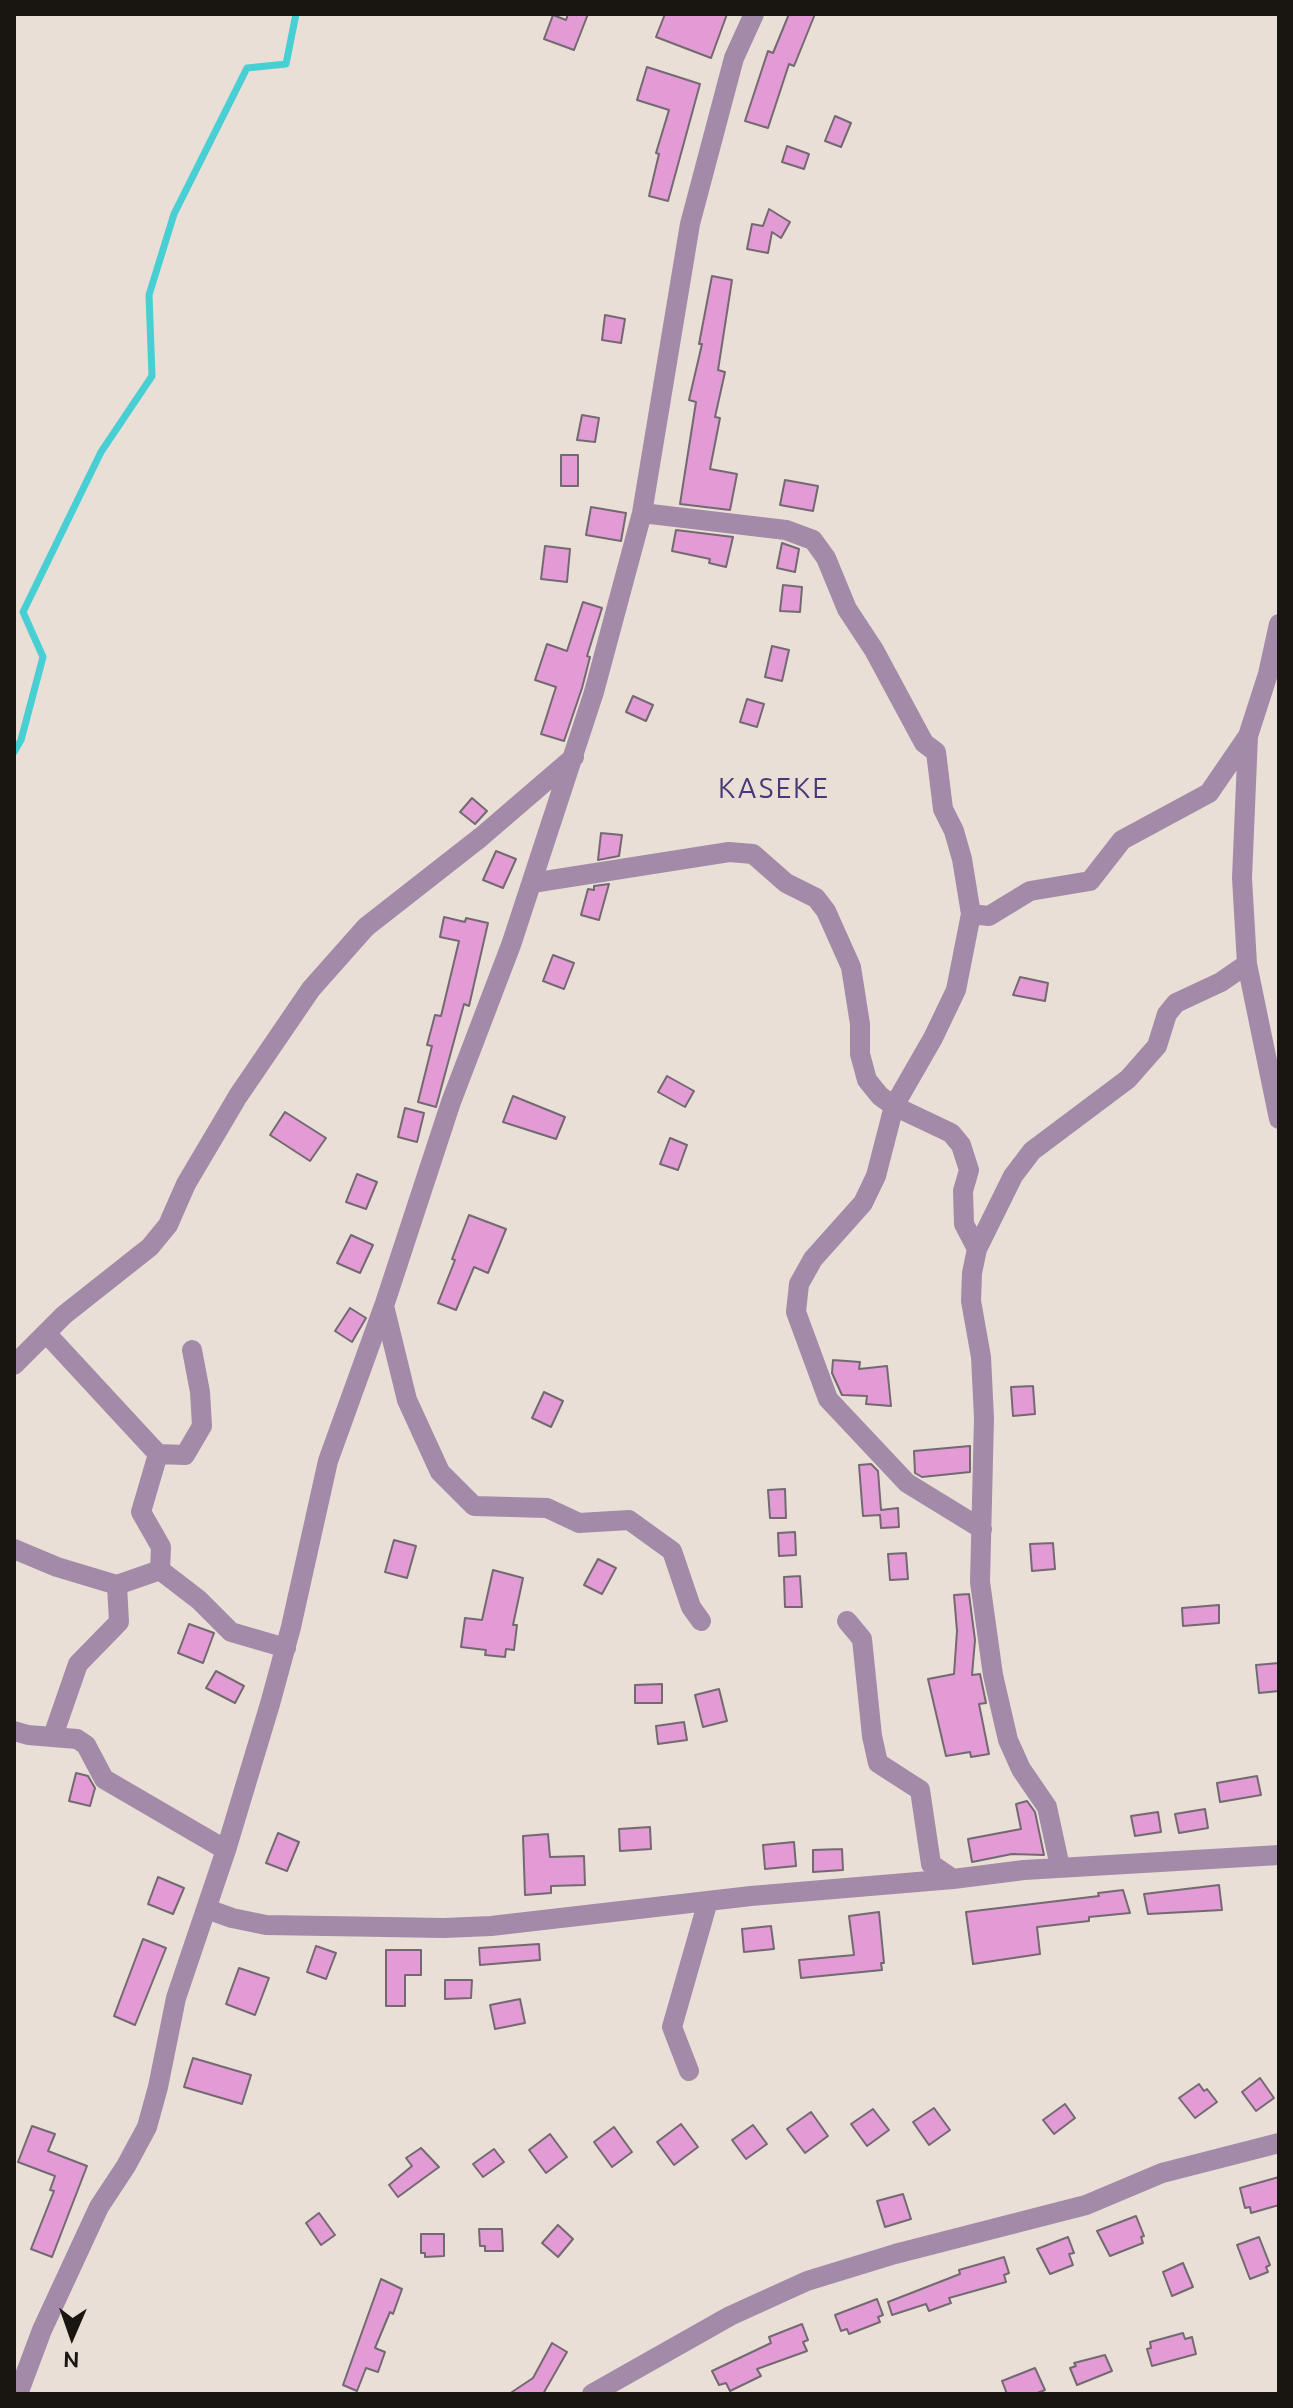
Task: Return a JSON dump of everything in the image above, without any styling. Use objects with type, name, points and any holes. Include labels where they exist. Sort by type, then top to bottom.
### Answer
[{"type":"street","points":[[18,2394],[42,2330],[99,2207],[147,2127],[176,1998],[226,1850],[286,1648],[328,1461],[574,757],[623,592],[642,513],[690,224],[734,58],[754,14]]},
{"type":"street","points":[[642,513],[786,530],[813,540],[826,558],[847,609],[874,650],[924,743],[936,752],[943,809],[954,831],[962,859],[971,914],[956,990],[894,1106],[876,1176],[863,1203],[813,1259],[799,1284],[796,1312],[828,1399],[907,1483],[982,1529]]},
{"type":"street","points":[[1279,624],[1268,674],[1248,736],[1242,878],[1247,964],[1279,1119]]},
{"type":"street","points":[[971,914],[989,916],[1030,891],[1090,881],[1122,840],[1209,793],[1248,736]]},
{"type":"street","points":[[14,1365],[64,1315],[150,1247],[168,1225],[186,1184],[238,1096],[311,989],[366,927],[481,837],[574,757]]},
{"type":"street","points":[[532,883],[729,852],[753,854],[786,883],[816,898],[826,911],[851,967],[860,1024],[860,1054],[867,1080],[880,1096],[894,1106],[951,1133],[961,1145],[969,1170],[963,1191],[964,1224],[977,1249]]},
{"type":"street","points":[[1060,1867],[1047,1807],[1021,1769],[1008,1740],[993,1675],[980,1582],[984,1418],[981,1357],[971,1301],[972,1273],[977,1249],[1013,1176],[1032,1151],[1128,1079],[1157,1046],[1167,1014],[1176,1003],[1221,982],[1247,964]]},
{"type":"street","points":[[384,1306],[407,1400],[440,1472],[474,1506],[547,1508],[579,1523],[629,1520],[672,1551],[691,1607],[701,1621]]},
{"type":"street","points":[[46,1333],[158,1454],[185,1455],[202,1426],[200,1392],[192,1350]]},
{"type":"street","points":[[158,1454],[141,1512],[161,1547],[160,1570]]},
{"type":"street","points":[[14,1549],[57,1567],[117,1585],[160,1570]]},
{"type":"street","points":[[160,1570],[199,1600],[231,1632],[286,1648]]},
{"type":"street","points":[[53,1736],[78,1664],[119,1622],[117,1585]]},
{"type":"street","points":[[847,1621],[862,1639],[872,1736],[878,1763],[920,1790],[931,1864],[953,1879]]},
{"type":"street","points":[[14,1731],[77,1739],[86,1745],[104,1779],[226,1850]]},
{"type":"street","points":[[207,1909],[266,1925],[491,1926],[708,1901],[1060,1867],[1279,1855]]},
{"type":"street","points":[[689,2071],[672,2027],[708,1901]]},
{"type":"street","points":[[592,2394],[730,2316],[807,2281],[895,2254],[1086,2205],[1162,2173],[1279,2143]]},
{"type":"building","points":[[568,14],[588,14],[574,50],[544,39],[553,15],[566,20]]},
{"type":"building","points":[[665,14],[727,14],[711,58],[656,37]]},
{"type":"building","points":[[789,14],[815,14],[794,66],[789,64],[768,128],[745,121],[768,51],[773,53]]},
{"type":"building","points":[[647,67],[700,84],[668,201],[649,196],[659,154],[656,153],[669,110],[637,100]]},
{"type":"building","points":[[835,116],[851,123],[841,147],[825,141]]},
{"type":"building","points":[[787,146],[809,154],[804,169],[782,162]]},
{"type":"building","points":[[769,209],[790,222],[781,238],[772,232],[768,253],[747,249],[752,224],[763,226]]},
{"type":"building","points":[[712,276],[732,280],[718,370],[725,372],[715,417],[720,418],[710,469],[737,474],[730,510],[680,504],[696,402],[689,400],[702,344],[699,344]]},
{"type":"building","points":[[605,315],[625,319],[621,343],[602,340]]},
{"type":"building","points":[[582,415],[599,418],[595,442],[577,440]]},
{"type":"building","points":[[561,455],[578,455],[578,486],[561,486]]},
{"type":"building","points":[[785,480],[818,486],[813,511],[780,505]]},
{"type":"building","points":[[591,507],[626,513],[621,541],[586,535]]},
{"type":"building","points":[[676,530],[733,537],[726,567],[709,563],[710,559],[672,551]]},
{"type":"building","points":[[782,543],[799,549],[795,572],[777,568]]},
{"type":"building","points":[[545,546],[570,549],[567,582],[541,579]]},
{"type":"building","points":[[783,585],[802,587],[800,612],[780,611]]},
{"type":"building","points":[[583,602],[602,608],[587,656],[590,657],[582,688],[564,741],[541,734],[556,687],[535,680],[547,644],[567,651]]},
{"type":"building","points":[[772,646],[789,650],[782,681],[765,677]]},
{"type":"building","points":[[633,696],[653,705],[646,721],[626,712]]},
{"type":"building","points":[[747,699],[764,704],[757,727],[740,722]]},
{"type":"building","points":[[472,798],[487,811],[475,824],[460,812]]},
{"type":"building","points":[[601,833],[622,835],[619,856],[598,860]]},
{"type":"building","points":[[496,851],[516,859],[503,888],[483,880]]},
{"type":"building","points":[[609,884],[599,920],[581,915],[588,889]]},
{"type":"building","points":[[444,917],[488,923],[469,1006],[464,1004],[436,1107],[418,1102],[432,1046],[427,1045],[435,1015],[441,1016],[459,941],[440,937]]},
{"type":"building","points":[[553,955],[574,963],[564,989],[543,981]]},
{"type":"building","points":[[1020,977],[1048,983],[1045,1001],[1013,995]]},
{"type":"building","points":[[667,1076],[694,1091],[685,1107],[658,1092]]},
{"type":"building","points":[[513,1096],[565,1117],[556,1139],[503,1122]]},
{"type":"building","points":[[405,1108],[424,1113],[417,1142],[398,1137]]},
{"type":"building","points":[[285,1112],[326,1138],[310,1161],[270,1135]]},
{"type":"building","points":[[670,1138],[687,1145],[678,1170],[660,1164]]},
{"type":"building","points":[[357,1174],[377,1182],[366,1209],[346,1202]]},
{"type":"building","points":[[469,1215],[506,1229],[488,1273],[474,1267],[456,1310],[438,1303]]},
{"type":"building","points":[[351,1235],[373,1245],[360,1273],[337,1263]]},
{"type":"building","points":[[350,1308],[366,1318],[352,1342],[335,1331]]},
{"type":"building","points":[[833,1360],[860,1362],[859,1369],[887,1366],[891,1406],[866,1404],[867,1396],[842,1395],[832,1373]]},
{"type":"building","points":[[1033,1386],[1035,1414],[1013,1416],[1011,1387]]},
{"type":"building","points":[[544,1392],[563,1401],[551,1427],[532,1418]]},
{"type":"building","points":[[970,1446],[970,1472],[922,1477],[915,1473],[914,1451]]},
{"type":"building","points":[[871,1464],[878,1471],[881,1510],[898,1508],[899,1527],[881,1528],[880,1515],[863,1516],[859,1465]]},
{"type":"building","points":[[785,1489],[786,1518],[770,1518],[768,1490]]},
{"type":"building","points":[[795,1532],[796,1555],[779,1556],[778,1533]]},
{"type":"building","points":[[394,1540],[416,1546],[407,1578],[385,1572]]},
{"type":"building","points":[[1053,1543],[1055,1569],[1032,1571],[1030,1544]]},
{"type":"building","points":[[906,1553],[908,1579],[890,1580],[888,1554]]},
{"type":"building","points":[[598,1559],[616,1568],[602,1594],[584,1585]]},
{"type":"building","points":[[493,1570],[523,1578],[513,1625],[517,1625],[514,1650],[506,1649],[505,1657],[485,1655],[486,1650],[461,1647],[465,1618],[482,1620]]},
{"type":"building","points":[[800,1576],[802,1607],[785,1607],[784,1577]]},
{"type":"building","points":[[969,1594],[975,1640],[972,1675],[980,1674],[986,1703],[979,1704],[989,1754],[971,1757],[970,1752],[946,1756],[928,1679],[954,1674],[957,1631],[954,1595]]},
{"type":"building","points":[[1219,1605],[1219,1623],[1183,1626],[1182,1608]]},
{"type":"building","points":[[189,1624],[214,1633],[203,1663],[178,1653]]},
{"type":"building","points":[[1279,1663],[1279,1691],[1259,1693],[1256,1665]]},
{"type":"building","points":[[216,1671],[244,1686],[235,1703],[206,1688]]},
{"type":"building","points":[[662,1684],[662,1703],[635,1703],[635,1685]]},
{"type":"building","points":[[719,1689],[727,1721],[703,1727],[695,1695]]},
{"type":"building","points":[[684,1722],[687,1740],[658,1744],[656,1726]]},
{"type":"building","points":[[76,1773],[88,1776],[95,1788],[90,1806],[69,1801]]},
{"type":"building","points":[[1257,1776],[1261,1795],[1220,1802],[1217,1783]]},
{"type":"building","points":[[1027,1801],[1035,1812],[1044,1855],[1012,1854],[972,1862],[968,1839],[1021,1829],[1016,1804]]},
{"type":"building","points":[[1205,1809],[1208,1828],[1179,1833],[1175,1814]]},
{"type":"building","points":[[1158,1812],[1161,1832],[1135,1836],[1131,1816]]},
{"type":"building","points":[[650,1827],[651,1849],[620,1851],[619,1829]]},
{"type":"building","points":[[278,1833],[299,1842],[287,1871],[266,1863]]},
{"type":"building","points":[[548,1834],[550,1857],[584,1856],[585,1885],[551,1886],[551,1893],[525,1895],[523,1836]]},
{"type":"building","points":[[794,1842],[796,1866],[765,1869],[763,1845]]},
{"type":"building","points":[[842,1849],[843,1870],[813,1872],[813,1850]]},
{"type":"building","points":[[158,1877],[184,1888],[173,1914],[148,1904]]},
{"type":"building","points":[[1219,1885],[1222,1910],[1148,1914],[1144,1894]]},
{"type":"building","points":[[1123,1890],[1130,1913],[1037,1927],[1040,1954],[973,1964],[966,1912],[1099,1896],[1098,1893]]},
{"type":"building","points":[[879,1912],[882,1970],[801,1978],[799,1960],[854,1955],[849,1916]]},
{"type":"building","points":[[771,1926],[774,1949],[744,1952],[742,1929]]},
{"type":"building","points":[[143,1939],[166,1948],[135,2025],[114,2016]]},
{"type":"building","points":[[539,1944],[540,1960],[480,1965],[479,1948]]},
{"type":"building","points":[[316,1946],[336,1953],[326,1979],[307,1972]]},
{"type":"building","points":[[386,1950],[421,1950],[421,1975],[405,1975],[405,2006],[386,2006]]},
{"type":"building","points":[[239,1968],[269,1978],[255,2015],[226,2004]]},
{"type":"building","points":[[445,1980],[472,1980],[471,1998],[445,1999]]},
{"type":"building","points":[[520,1999],[525,2023],[495,2029],[490,2005]]},
{"type":"building","points":[[193,2058],[251,2075],[242,2104],[184,2087]]},
{"type":"building","points":[[1260,2078],[1274,2098],[1256,2111],[1242,2092]]},
{"type":"building","points":[[1199,2084],[1217,2102],[1195,2118],[1179,2098]]},
{"type":"building","points":[[1065,2104],[1075,2118],[1054,2134],[1043,2120]]},
{"type":"building","points":[[934,2108],[950,2130],[929,2145],[913,2122]]},
{"type":"building","points":[[873,2109],[889,2130],[867,2146],[851,2124]]},
{"type":"building","points":[[811,2112],[828,2136],[805,2153],[787,2129]]},
{"type":"building","points":[[681,2124],[698,2147],[674,2165],[657,2142]]},
{"type":"building","points":[[753,2125],[767,2144],[746,2159],[732,2140]]},
{"type":"building","points":[[32,2126],[55,2134],[48,2151],[87,2166],[52,2257],[31,2249],[54,2191],[50,2190],[55,2176],[18,2162]]},
{"type":"building","points":[[614,2127],[632,2152],[612,2167],[594,2142]]},
{"type":"building","points":[[550,2134],[567,2157],[546,2173],[529,2150]]},
{"type":"building","points":[[421,2148],[439,2167],[398,2197],[389,2185],[412,2166],[406,2158]]},
{"type":"building","points":[[494,2149],[504,2162],[483,2177],[473,2164]]},
{"type":"building","points":[[1279,2177],[1279,2205],[1251,2213],[1250,2207],[1245,2208],[1240,2188]]},
{"type":"building","points":[[903,2194],[911,2219],[885,2227],[877,2201]]},
{"type":"building","points":[[319,2213],[335,2235],[321,2245],[306,2223]]},
{"type":"building","points":[[1136,2216],[1144,2236],[1141,2237],[1143,2243],[1110,2256],[1097,2231]]},
{"type":"building","points":[[558,2225],[573,2239],[558,2257],[542,2243]]},
{"type":"building","points":[[479,2229],[502,2229],[503,2251],[485,2251],[485,2246],[480,2246]]},
{"type":"building","points":[[421,2234],[444,2234],[444,2256],[425,2257],[425,2253],[421,2253]]},
{"type":"building","points":[[1068,2237],[1074,2253],[1069,2254],[1073,2265],[1050,2274],[1037,2249]]},
{"type":"building","points":[[1259,2237],[1270,2265],[1266,2267],[1268,2272],[1250,2279],[1237,2245]]},
{"type":"building","points":[[1004,2257],[1009,2273],[1004,2275],[1006,2282],[949,2298],[951,2303],[929,2311],[926,2304],[892,2315],[888,2302],[960,2274],[959,2270]]},
{"type":"building","points":[[1183,2263],[1193,2287],[1172,2296],[1163,2272]]},
{"type":"building","points":[[381,2279],[402,2289],[375,2348],[385,2352],[378,2372],[366,2368],[357,2391],[343,2385]]},
{"type":"building","points":[[877,2299],[883,2315],[878,2317],[880,2322],[849,2334],[847,2329],[841,2331],[835,2315]]},
{"type":"building","points":[[802,2324],[808,2340],[803,2342],[807,2351],[757,2369],[761,2376],[730,2391],[726,2383],[719,2385],[712,2371],[771,2343],[769,2337]]},
{"type":"building","points":[[1183,2333],[1185,2339],[1192,2337],[1196,2354],[1152,2366],[1147,2349],[1151,2348],[1150,2342]]},
{"type":"building","points":[[552,2343],[567,2352],[543,2394],[509,2394],[533,2378]]},
{"type":"building","points":[[1105,2355],[1112,2371],[1077,2385],[1070,2368],[1076,2366],[1074,2363]]},
{"type":"building","points":[[1035,2368],[1045,2390],[1035,2394],[1007,2394],[1002,2381]]},
{"type":"waterway","points":[[14,752],[21,740],[43,657],[23,612],[101,452],[152,376],[149,295],[174,214],[247,68],[286,64],[296,14]]},
{"type":"district","name":"KASEKE","points":[[774,789]]}]
